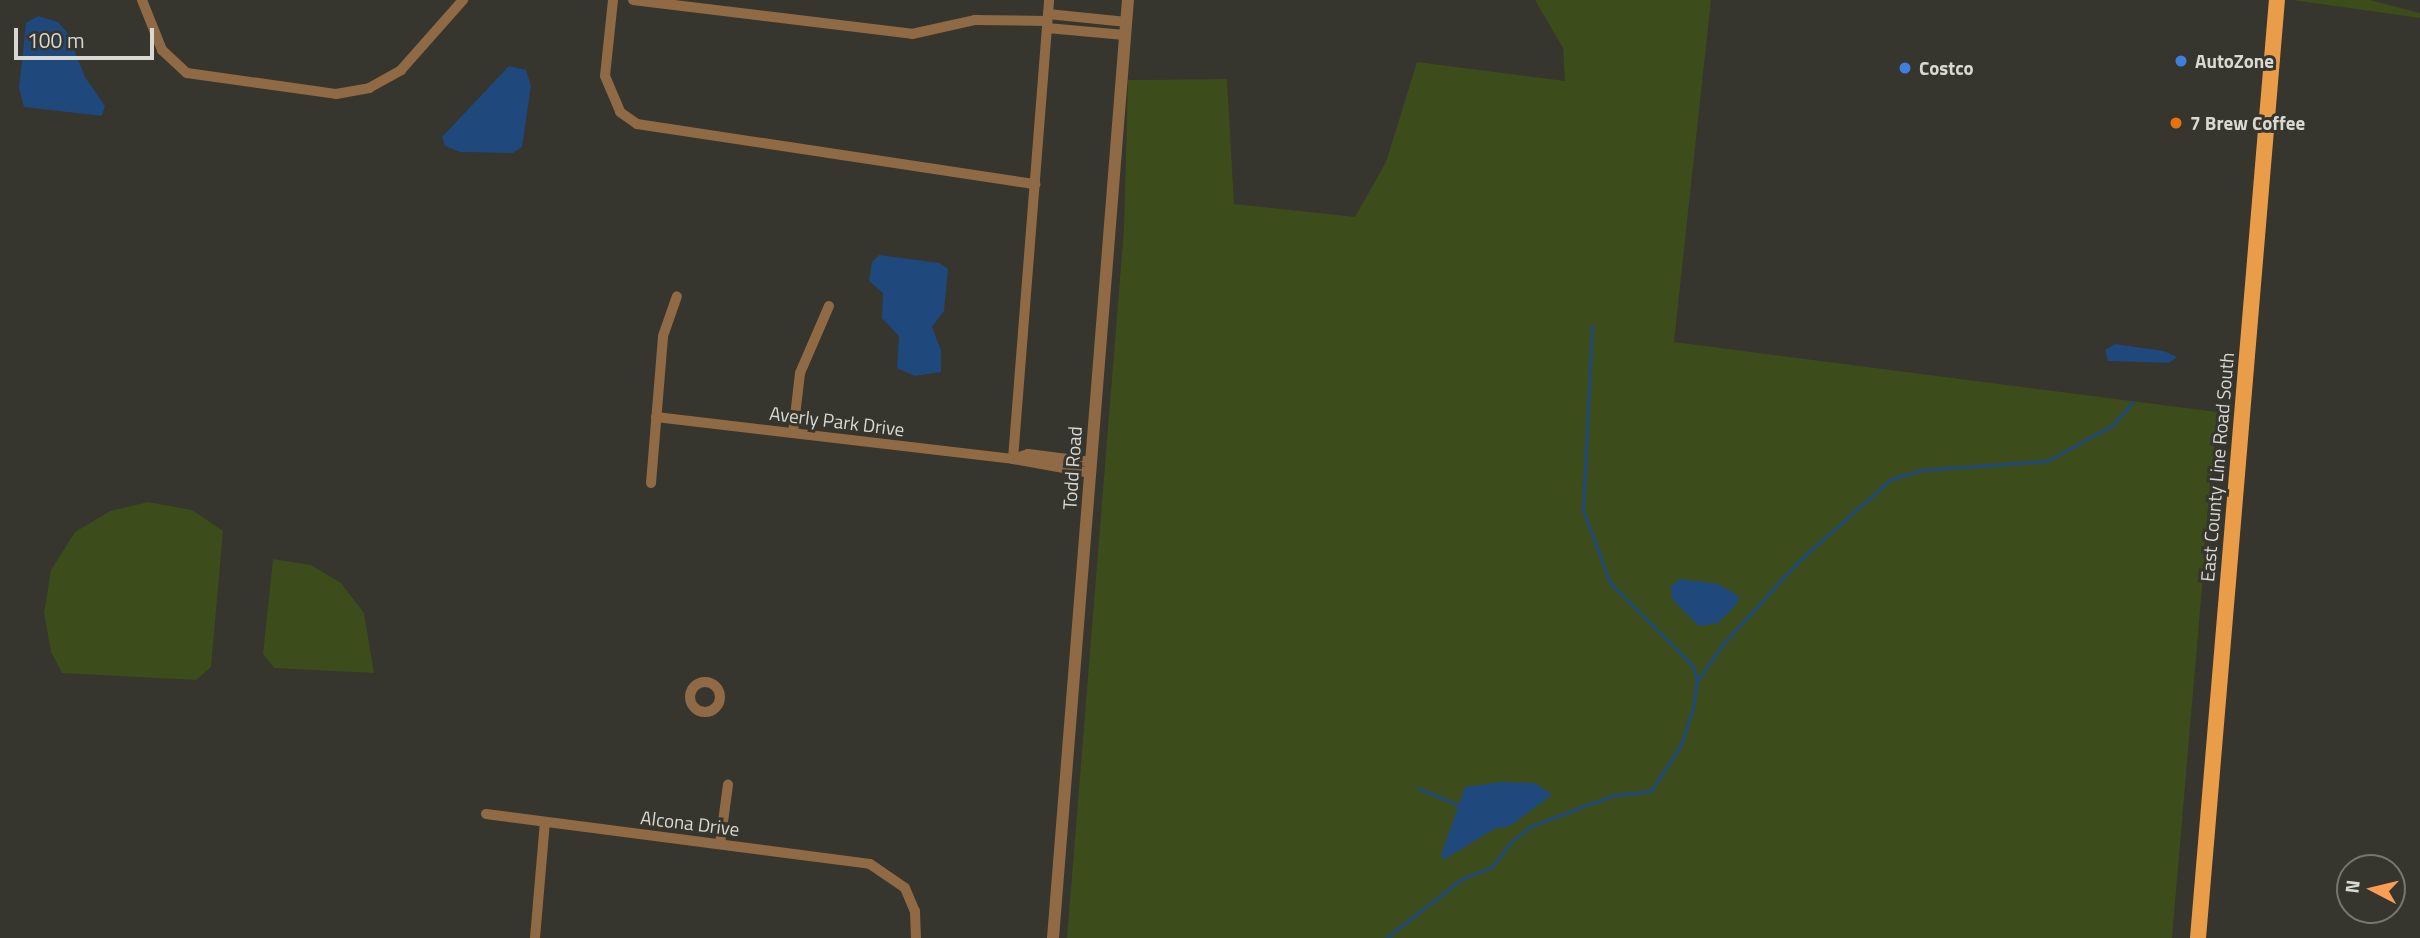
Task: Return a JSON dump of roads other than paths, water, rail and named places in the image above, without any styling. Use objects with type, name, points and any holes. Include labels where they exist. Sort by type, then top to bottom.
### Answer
[{"type":"main road","name":"East County Line Road South","points":[[2199,938],[2277,0]]},
{"type":"street","points":[[142,0],[162,50],[187,73],[336,94],[369,88],[401,70],[463,0]]},
{"type":"street","points":[[613,0],[604,76],[621,112],[636,124],[1036,184]]},
{"type":"street","points":[[634,0],[912,34],[975,20],[1047,21],[1126,29]]},
{"type":"street","points":[[1013,459],[1049,0]]},
{"type":"street","name":"Todd Road","points":[[1053,938],[1128,0]]},
{"type":"street","points":[[651,483],[663,332],[677,296]]},
{"type":"street","points":[[793,433],[800,373],[829,306]]},
{"type":"street","name":"Averly Park Drive","points":[[656,417],[1013,459],[1028,454],[1091,468]]},
{"type":"street","points":[[720,844],[728,785]]},
{"type":"street","name":"Alcona Drive","points":[[486,814],[863,863],[888,873],[912,903],[916,938]]},
{"type":"street","points":[[535,938],[545,822]]},
{"type":"water","points":[[38,16],[58,22],[67,32],[85,77],[105,106],[102,116],[24,107],[19,88],[26,23]]},
{"type":"water","points":[[509,66],[526,70],[531,86],[522,147],[513,153],[460,152],[445,146],[442,137]]},
{"type":"water","points":[[879,255],[939,263],[948,269],[944,311],[932,327],[941,350],[941,372],[915,376],[897,368],[899,336],[882,318],[883,293],[869,281],[872,262]]},
{"type":"water","points":[[2115,344],[2164,351],[2177,357],[2169,363],[2108,361],[2105,350]]},
{"type":"water","points":[[1680,579],[1718,584],[1739,596],[1737,604],[1718,623],[1699,626],[1672,599],[1671,586]]},
{"type":"water","points":[[1501,782],[1535,783],[1552,795],[1510,826],[1494,829],[1443,860],[1441,855],[1465,787]]},
{"type":"waterway","points":[[1386,938],[1462,879],[1492,867],[1510,843],[1531,826],[1614,795],[1651,791],[1681,745],[1693,708],[1697,681],[1692,665],[1610,583],[1583,510],[1592,326]]},
{"type":"waterway","points":[[1697,681],[1724,643],[1799,561],[1891,479],[1922,470],[2047,461],[2113,425],[2133,402]]},
{"type":"waterway","points":[[1418,788],[1458,805]]},
{"type":"place","name":"AutoZone","points":[[2181,61]]},
{"type":"place","name":"Costco","points":[[1905,68]]},
{"type":"place","name":"7 Brew Coffee","points":[[2176,123]]}]
